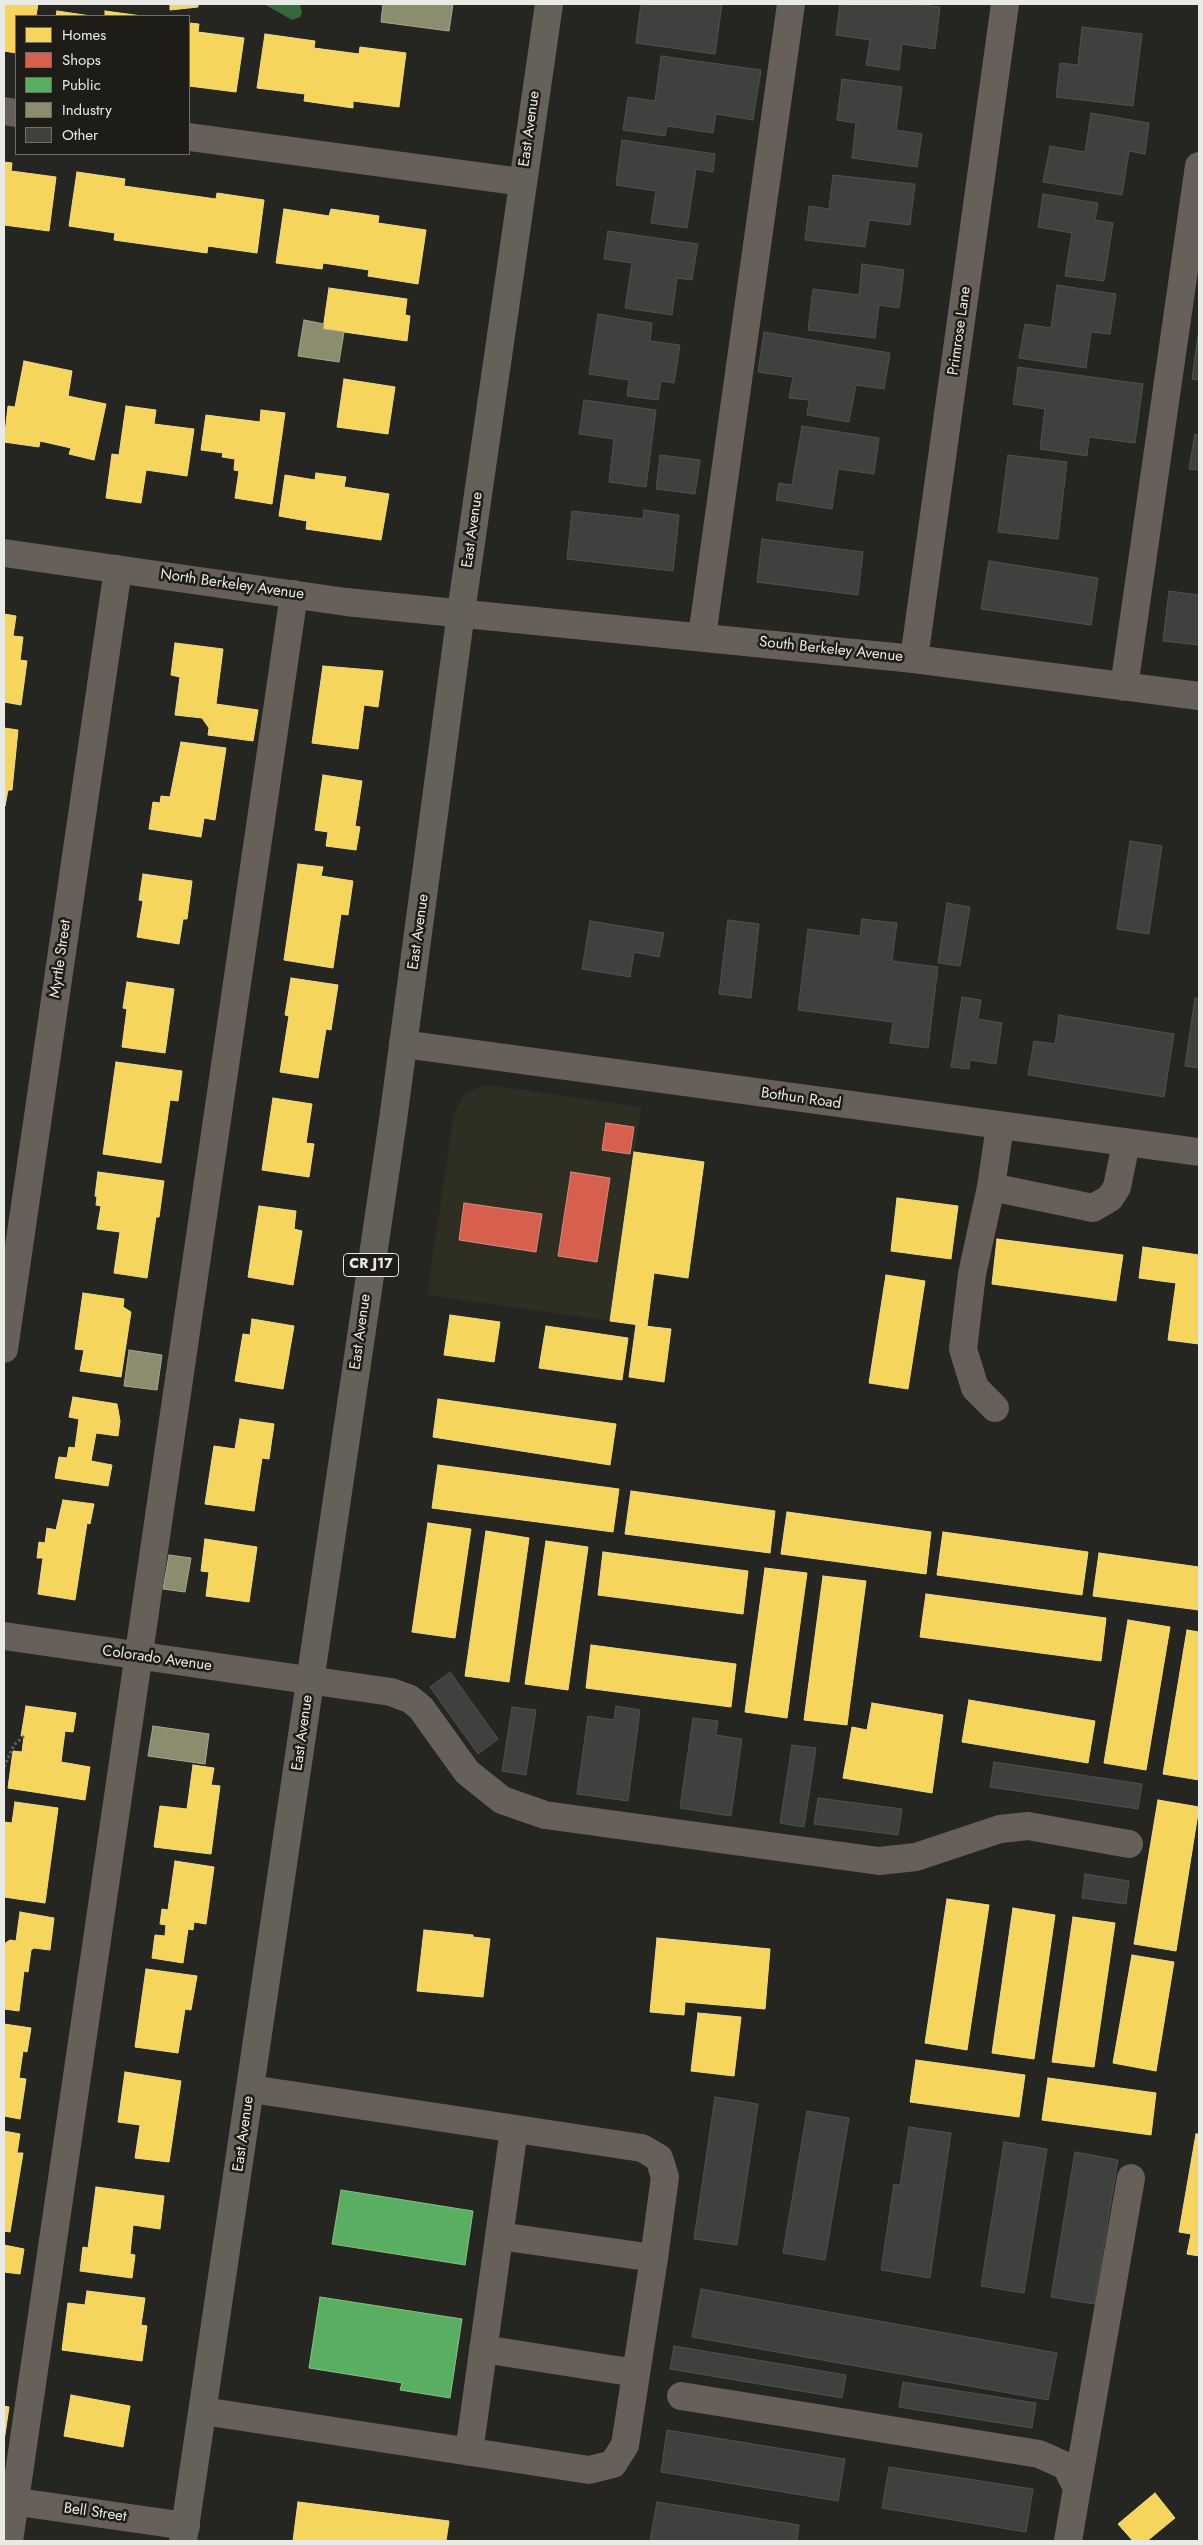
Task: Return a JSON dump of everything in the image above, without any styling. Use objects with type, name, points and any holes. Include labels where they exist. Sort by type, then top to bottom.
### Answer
[{"type":"main road","name":"East Avenue","points":[[184,2534],[311,1681],[403,1044],[461,612],[549,4]]},
{"type":"street","points":[[702,636],[791,4]]},
{"type":"street","name":"Primrose Lane","points":[[914,659],[1005,4]]},
{"type":"street","points":[[190,137],[522,182]]},
{"type":"street","points":[[1124,687],[1199,166]]},
{"type":"street","name":"North Berkeley Avenue","points":[[4,553],[378,605],[461,612]]},
{"type":"street","name":"Myrtle Street","points":[[4,1349],[118,569]]},
{"type":"street","points":[[9,2541],[9,2501],[138,1656],[294,594]]},
{"type":"street","name":"South Berkeley Avenue","points":[[461,612],[914,659],[1199,696]]},
{"type":"street","name":"Bothun Road","points":[[403,1044],[1199,1152]]},
{"type":"street","points":[[995,1408],[975,1388],[963,1349],[972,1274],[991,1187],[1000,1126]]},
{"type":"street","points":[[991,1187],[1093,1208],[1110,1198],[1117,1188],[1126,1143]]},
{"type":"street","name":"Colorado Avenue","points":[[4,1636],[391,1692],[410,1699],[421,1708],[466,1772],[502,1800],[545,1815],[879,1861],[916,1857],[1000,1829],[1028,1826],[1129,1844]]},
{"type":"street","points":[[203,2411],[589,2470],[613,2464],[625,2445],[654,2258],[665,2177],[659,2158],[642,2148],[251,2089]]},
{"type":"street","points":[[469,2452],[514,2129]]},
{"type":"street","points":[[1068,2541],[1130,2178]]},
{"type":"street","points":[[499,2236],[654,2258]]},
{"type":"street","points":[[483,2349],[636,2373]]},
{"type":"street","points":[[681,2396],[1039,2454],[1066,2466],[1077,2488]]},
{"type":"street","name":"Bell Street","points":[[9,2501],[184,2534]]},
{"type":"path","points":[[4,1767],[14,1745],[24,1736]]},
{"type":"shaded area","points":[[264,4],[300,4],[302,13],[300,17],[292,20]]},
{"type":"shaded area","points":[[483,1086],[495,1086],[641,1107],[610,1321],[427,1295],[454,1113],[463,1096]]},
{"type":"building: Homes","points":[[4,4],[38,4],[36,15],[15,15],[15,53],[4,51]]},
{"type":"building: Homes","points":[[170,4],[198,4],[198,7],[170,10]]},
{"type":"building: Homes","points":[[57,11],[84,15],[56,15]]},
{"type":"building: Homes","points":[[105,11],[135,15],[105,15]]},
{"type":"building: Homes","points":[[190,23],[199,24],[198,32],[244,38],[236,92],[190,86]]},
{"type":"building: Homes","points":[[265,34],[315,41],[314,48],[359,54],[360,47],[406,53],[399,107],[353,101],[353,108],[304,101],[305,94],[257,88]]},
{"type":"building: Homes","points":[[4,162],[12,163],[11,171],[56,177],[49,231],[4,225]]},
{"type":"building: Homes","points":[[77,172],[125,179],[124,186],[216,199],[217,193],[264,200],[257,253],[208,246],[207,253],[114,240],[115,233],[69,226]]},
{"type":"building: Homes","points":[[284,209],[329,216],[331,209],[379,216],[378,223],[426,230],[418,284],[368,276],[369,270],[323,263],[322,269],[276,263]]},
{"type":"building: Homes","points":[[329,288],[407,299],[405,315],[410,316],[407,341],[323,329]]},
{"type":"building: Homes","points":[[24,361],[72,371],[68,396],[106,404],[94,460],[69,454],[71,448],[40,441],[39,447],[4,442],[8,406],[15,407]]},
{"type":"building: Homes","points":[[344,379],[395,387],[388,434],[337,427]]},
{"type":"building: Homes","points":[[126,406],[156,410],[154,424],[194,429],[187,476],[146,470],[141,503],[106,498],[112,454],[119,455]]},
{"type":"building: Homes","points":[[261,410],[285,413],[272,504],[235,498],[239,471],[234,470],[235,459],[222,457],[223,453],[201,450],[206,415],[260,422]]},
{"type":"building: Homes","points":[[316,473],[346,477],[344,487],[389,494],[381,540],[306,529],[307,521],[279,516],[285,475],[315,480]]},
{"type":"building: Homes","points":[[4,614],[16,616],[13,636],[23,637],[20,660],[27,661],[21,705],[4,702]]},
{"type":"building: Homes","points":[[175,643],[223,649],[216,704],[258,710],[253,741],[208,735],[209,728],[202,718],[175,715],[180,677],[171,675]]},
{"type":"building: Homes","points":[[323,666],[383,671],[378,707],[364,705],[358,749],[312,743]]},
{"type":"building: Homes","points":[[4,728],[18,730],[12,790],[8,790],[5,806]]},
{"type":"building: Homes","points":[[181,742],[226,748],[215,820],[204,818],[201,837],[149,829],[153,802],[160,803],[161,796],[170,797]]},
{"type":"building: Homes","points":[[323,775],[362,781],[355,826],[360,827],[356,850],[326,846],[328,832],[315,830]]},
{"type":"building: Homes","points":[[298,864],[323,867],[321,876],[353,881],[348,915],[341,914],[333,968],[284,960]]},
{"type":"building: Homes","points":[[143,874],[192,881],[187,919],[183,919],[179,944],[137,937],[143,901],[139,900]]},
{"type":"building: Homes","points":[[291,978],[338,985],[331,1030],[326,1029],[318,1078],[280,1072],[289,1016],[285,1015]]},
{"type":"building: Homes","points":[[127,982],[174,989],[165,1053],[122,1047],[127,1009],[123,1008]]},
{"type":"building: Homes","points":[[116,1062],[182,1071],[178,1101],[170,1100],[161,1163],[103,1154]]},
{"type":"building: Homes","points":[[273,1098],[312,1104],[306,1143],[314,1144],[309,1177],[262,1170]]},
{"type":"building: Homes","points":[[634,1152],[704,1162],[688,1278],[654,1273],[647,1326],[610,1321]]},
{"type":"building: Homes","points":[[98,1172],[164,1181],[159,1217],[156,1217],[147,1278],[114,1273],[120,1232],[97,1229],[101,1206],[96,1205],[97,1197],[95,1196]]},
{"type":"building: Homes","points":[[897,1198],[958,1206],[951,1259],[891,1251]]},
{"type":"building: Homes","points":[[259,1206],[296,1211],[294,1229],[302,1231],[293,1285],[248,1277]]},
{"type":"building: Homes","points":[[997,1239],[1123,1255],[1116,1301],[992,1284]]},
{"type":"building: Homes","points":[[1143,1247],[1199,1255],[1199,1344],[1168,1340],[1176,1283],[1139,1278]]},
{"type":"building: Homes","points":[[886,1275],[925,1281],[908,1389],[869,1383]]},
{"type":"building: Homes","points":[[83,1293],[124,1299],[123,1307],[131,1312],[121,1377],[80,1371],[84,1350],[75,1349]]},
{"type":"building: Homes","points":[[450,1315],[500,1322],[494,1362],[444,1355]]},
{"type":"building: Homes","points":[[252,1319],[294,1326],[283,1389],[235,1381],[243,1334],[250,1335]]},
{"type":"building: Homes","points":[[636,1325],[671,1329],[664,1382],[629,1377]]},
{"type":"building: Homes","points":[[546,1326],[628,1338],[622,1380],[539,1368]]},
{"type":"building: Homes","points":[[73,1397],[117,1404],[120,1421],[118,1436],[96,1433],[91,1461],[112,1465],[108,1486],[55,1478],[59,1457],[67,1458],[69,1447],[75,1448],[79,1419],[69,1417]]},
{"type":"building: Homes","points":[[438,1399],[616,1424],[610,1465],[433,1437]]},
{"type":"building: Homes","points":[[240,1419],[274,1424],[269,1459],[262,1458],[254,1511],[205,1504],[214,1446],[235,1449]]},
{"type":"building: Homes","points":[[438,1465],[619,1489],[613,1532],[432,1508]]},
{"type":"building: Homes","points":[[631,1491],[775,1511],[770,1553],[625,1534]]},
{"type":"building: Homes","points":[[63,1500],[94,1504],[90,1524],[87,1523],[75,1600],[38,1594],[43,1558],[37,1558],[39,1542],[45,1543],[47,1528],[56,1530]]},
{"type":"building: Homes","points":[[787,1512],[931,1532],[926,1574],[781,1554]]},
{"type":"building: Homes","points":[[428,1523],[471,1529],[455,1638],[412,1632]]},
{"type":"building: Homes","points":[[486,1531],[529,1538],[509,1682],[465,1676]]},
{"type":"building: Homes","points":[[943,1532],[1088,1552],[1082,1595],[937,1575]]},
{"type":"building: Homes","points":[[205,1539],[257,1547],[249,1602],[206,1596],[209,1572],[201,1571]]},
{"type":"building: Homes","points":[[546,1541],[588,1547],[568,1690],[525,1684]]},
{"type":"building: Homes","points":[[603,1552],[748,1571],[743,1614],[598,1595]]},
{"type":"building: Homes","points":[[1099,1553],[1199,1567],[1199,1610],[1093,1596]]},
{"type":"building: Homes","points":[[765,1568],[807,1573],[787,1718],[745,1712]]},
{"type":"building: Homes","points":[[823,1576],[866,1581],[847,1725],[804,1720]]},
{"type":"building: Homes","points":[[926,1594],[1106,1618],[1101,1661],[920,1637]]},
{"type":"building: Homes","points":[[1128,1620],[1170,1627],[1146,1770],[1104,1763]]},
{"type":"building: Homes","points":[[1187,1630],[1199,1632],[1199,1780],[1163,1774]]},
{"type":"building: Homes","points":[[591,1645],[736,1664],[731,1707],[586,1688]]},
{"type":"building: Homes","points":[[969,1700],[1095,1721],[1088,1763],[962,1742]]},
{"type":"building: Homes","points":[[872,1703],[943,1715],[932,1793],[843,1778],[852,1727],[867,1730]]},
{"type":"building: Homes","points":[[26,1706],[76,1713],[73,1732],[65,1731],[61,1762],[90,1767],[85,1800],[8,1788],[13,1751],[22,1752],[24,1736],[21,1736]]},
{"type":"building: Homes","points":[[193,1765],[214,1768],[211,1785],[220,1786],[211,1854],[154,1847],[160,1806],[187,1809]]},
{"type":"building: Homes","points":[[1158,1800],[1199,1807],[1176,1951],[1134,1944]]},
{"type":"building: Homes","points":[[15,1802],[58,1808],[45,1903],[4,1897],[4,1822],[12,1823]]},
{"type":"building: Homes","points":[[175,1861],[214,1867],[206,1924],[194,1922],[193,1930],[188,1929],[183,1963],[152,1958],[155,1935],[165,1936],[166,1925],[160,1924],[162,1909],[168,1910]]},
{"type":"building: Homes","points":[[947,1899],[989,1905],[967,2050],[925,2043]]},
{"type":"building: Homes","points":[[1013,1908],[1055,1915],[1034,2059],[992,2053]]},
{"type":"building: Homes","points":[[20,1912],[54,1918],[50,1950],[34,1948],[31,1950],[28,1972],[24,1971],[19,2011],[4,2009],[4,1944],[10,1940],[16,1941]]},
{"type":"building: Homes","points":[[1073,1917],[1115,1923],[1094,2067],[1052,2062]]},
{"type":"building: Homes","points":[[424,1930],[473,1935],[473,1937],[490,1939],[483,1997],[417,1991]]},
{"type":"building: Homes","points":[[657,1938],[770,1949],[765,2009],[685,2002],[684,2015],[650,2012]]},
{"type":"building: Homes","points":[[1132,1955],[1174,1962],[1156,2071],[1113,2063]]},
{"type":"building: Homes","points":[[146,1969],[197,1976],[191,2010],[185,2009],[178,2053],[135,2047]]},
{"type":"building: Homes","points":[[698,2013],[741,2017],[734,2076],[691,2071]]},
{"type":"building: Homes","points":[[4,2024],[31,2028],[27,2052],[23,2051],[19,2078],[26,2079],[20,2119],[4,2116]]},
{"type":"building: Homes","points":[[916,2060],[1025,2075],[1019,2117],[910,2102]]},
{"type":"building: Homes","points":[[125,2072],[181,2081],[169,2162],[135,2158],[140,2125],[118,2122]]},
{"type":"building: Homes","points":[[1048,2078],[1156,2093],[1151,2135],[1042,2120]]},
{"type":"building: Homes","points":[[4,2131],[20,2134],[17,2153],[23,2153],[10,2232],[4,2231]]},
{"type":"building: Homes","points":[[1196,2134],[1199,2134],[1199,2256],[1187,2254],[1191,2234],[1179,2232]]},
{"type":"building: Homes","points":[[96,2187],[164,2196],[160,2229],[133,2225],[130,2254],[135,2255],[132,2278],[80,2271],[83,2247],[88,2248]]},
{"type":"building: Homes","points":[[4,2245],[24,2249],[20,2274],[4,2272]]},
{"type":"building: Homes","points":[[87,2291],[145,2298],[141,2325],[147,2326],[142,2361],[62,2350],[68,2303],[85,2305]]},
{"type":"building: Homes","points":[[71,2395],[130,2406],[123,2447],[64,2436]]},
{"type":"building: Homes","points":[[4,2406],[9,2407],[4,2441]]},
{"type":"building: Homes","points":[[1155,2493],[1175,2518],[1147,2541],[1133,2541],[1118,2524]]},
{"type":"building: Homes","points":[[298,2502],[449,2521],[446,2541],[293,2541]]},
{"type":"building: Shops","points":[[606,1123],[634,1127],[630,1154],[602,1150]]},
{"type":"building: Shops","points":[[571,1172],[610,1178],[597,1262],[558,1256]]},
{"type":"building: Shops","points":[[464,1203],[542,1214],[536,1252],[459,1240]]},
{"type":"building: Public","points":[[341,2190],[473,2211],[465,2265],[332,2244]]},
{"type":"building: Public","points":[[320,2297],[462,2319],[450,2398],[400,2390],[402,2383],[309,2368]]},
{"type":"building: Industry","points":[[383,4],[453,4],[449,31],[381,22]]},
{"type":"building: Industry","points":[[304,320],[324,324],[323,329],[344,332],[339,362],[298,356]]},
{"type":"building: Industry","points":[[129,1350],[162,1355],[157,1390],[124,1386]]},
{"type":"building: Industry","points":[[169,1555],[191,1558],[185,1592],[163,1589]]},
{"type":"building: Industry","points":[[153,1726],[209,1734],[205,1764],[148,1756]]},
{"type":"building: Other","points":[[641,4],[722,4],[715,54],[636,43]]},
{"type":"building: Other","points":[[840,4],[912,4],[940,7],[935,49],[902,44],[899,70],[866,65],[870,40],[836,35]]},
{"type":"building: Other","points":[[1082,27],[1142,34],[1133,106],[1056,97],[1060,63],[1078,65]]},
{"type":"building: Other","points":[[661,56],[761,70],[753,120],[716,114],[713,133],[667,126],[665,136],[623,130],[628,97],[655,101]]},
{"type":"building: Other","points":[[842,79],[902,87],[896,130],[922,134],[917,167],[852,158],[856,123],[837,120]]},
{"type":"building: Other","points":[[1091,113],[1149,123],[1145,154],[1129,151],[1122,195],[1043,182],[1050,146],[1085,152]]},
{"type":"building: Other","points":[[622,140],[715,154],[713,172],[696,169],[687,228],[651,223],[656,191],[616,185]]},
{"type":"building: Other","points":[[833,175],[915,184],[910,225],[869,220],[865,247],[805,240],[809,206],[829,209]]},
{"type":"building: Other","points":[[1043,194],[1098,203],[1095,220],[1113,223],[1104,281],[1065,276],[1072,233],[1038,227]]},
{"type":"building: Other","points":[[608,231],[698,244],[692,280],[677,278],[672,315],[625,308],[632,263],[604,259]]},
{"type":"building: Other","points":[[862,264],[904,270],[899,308],[879,305],[875,338],[808,330],[813,289],[859,295]]},
{"type":"building: Other","points":[[1057,285],[1116,294],[1110,334],[1091,332],[1086,368],[1019,358],[1025,324],[1051,328]]},
{"type":"building: Other","points":[[598,314],[652,323],[650,341],[680,345],[674,383],[661,381],[658,400],[627,396],[629,380],[589,374]]},
{"type":"building: Other","points":[[764,332],[890,353],[884,389],[856,385],[849,422],[807,415],[809,400],[789,398],[793,377],[758,372]]},
{"type":"building: Other","points":[[1199,335],[1199,380],[1192,379]]},
{"type":"building: Other","points":[[1018,367],[1143,384],[1135,443],[1089,437],[1087,456],[1040,449],[1045,409],[1013,404]]},
{"type":"building: Other","points":[[584,400],[656,410],[646,487],[609,482],[614,439],[579,434]]},
{"type":"building: Other","points":[[802,426],[879,438],[874,474],[838,469],[832,509],[776,500],[779,483],[792,485]]},
{"type":"building: Other","points":[[1195,434],[1199,435],[1199,470],[1189,469]]},
{"type":"building: Other","points":[[660,455],[700,460],[695,494],[656,489]]},
{"type":"building: Other","points":[[1008,455],[1067,462],[1058,539],[998,532]]},
{"type":"building: Other","points":[[644,510],[679,515],[673,571],[567,559],[572,511],[643,519]]},
{"type":"building: Other","points":[[762,539],[863,552],[858,595],[757,582]]},
{"type":"building: Other","points":[[989,561],[1098,578],[1091,625],[981,609]]},
{"type":"building: Other","points":[[1169,591],[1199,595],[1199,645],[1163,641]]},
{"type":"building: Other","points":[[1130,841],[1162,846],[1149,934],[1117,929]]},
{"type":"building: Other","points":[[947,903],[970,907],[960,966],[938,963]]},
{"type":"building: Other","points":[[862,919],[897,923],[892,961],[938,967],[928,1048],[890,1043],[893,1022],[798,1010],[808,929],[860,936]]},
{"type":"building: Other","points":[[728,920],[759,924],[751,998],[719,994]]},
{"type":"building: Other","points":[[590,921],[664,933],[659,957],[634,952],[630,977],[582,969]]},
{"type":"building: Other","points":[[962,997],[981,1000],[978,1019],[1002,1023],[996,1064],[970,1060],[969,1069],[951,1067]]},
{"type":"building: Other","points":[[1195,998],[1199,999],[1199,1068],[1185,1066]]},
{"type":"building: Other","points":[[1059,1015],[1174,1034],[1164,1097],[1028,1075],[1034,1041],[1055,1044]]},
{"type":"building: Other","points":[[450,1672],[498,1739],[478,1754],[430,1687]]},
{"type":"building: Other","points":[[616,1706],[640,1710],[628,1801],[577,1794],[588,1716],[614,1720]]},
{"type":"building: Other","points":[[512,1707],[536,1710],[526,1775],[502,1771]]},
{"type":"building: Other","points":[[693,1718],[718,1721],[716,1735],[742,1739],[731,1816],[680,1808]]},
{"type":"building: Other","points":[[792,1745],[816,1748],[804,1827],[780,1823]]},
{"type":"building: Other","points":[[994,1762],[1142,1784],[1138,1809],[990,1787]]},
{"type":"building: Other","points":[[818,1798],[902,1809],[898,1835],[814,1824]]},
{"type":"building: Other","points":[[1085,1874],[1129,1881],[1126,1904],[1082,1898]]},
{"type":"building: Other","points":[[715,2097],[758,2104],[737,2245],[694,2239]]},
{"type":"building: Other","points":[[807,2111],[849,2118],[825,2260],[783,2253]]},
{"type":"building: Other","points":[[909,2127],[951,2133],[930,2278],[881,2270],[894,2184],[900,2185]]},
{"type":"building: Other","points":[[1004,2142],[1047,2149],[1024,2293],[981,2286]]},
{"type":"building: Other","points":[[1075,2152],[1118,2160],[1094,2304],[1051,2297]]},
{"type":"building: Other","points":[[701,2289],[1057,2353],[1048,2400],[692,2337]]},
{"type":"building: Other","points":[[674,2346],[846,2375],[842,2398],[670,2369]]},
{"type":"building: Other","points":[[903,2382],[1036,2403],[1032,2428],[899,2407]]},
{"type":"building: Other","points":[[667,2430],[845,2459],[838,2501],[661,2472]]},
{"type":"building: Other","points":[[889,2467],[1033,2489],[1026,2532],[882,2508]]},
{"type":"building: Other","points":[[657,2502],[799,2525],[797,2541],[650,2541]]}]
